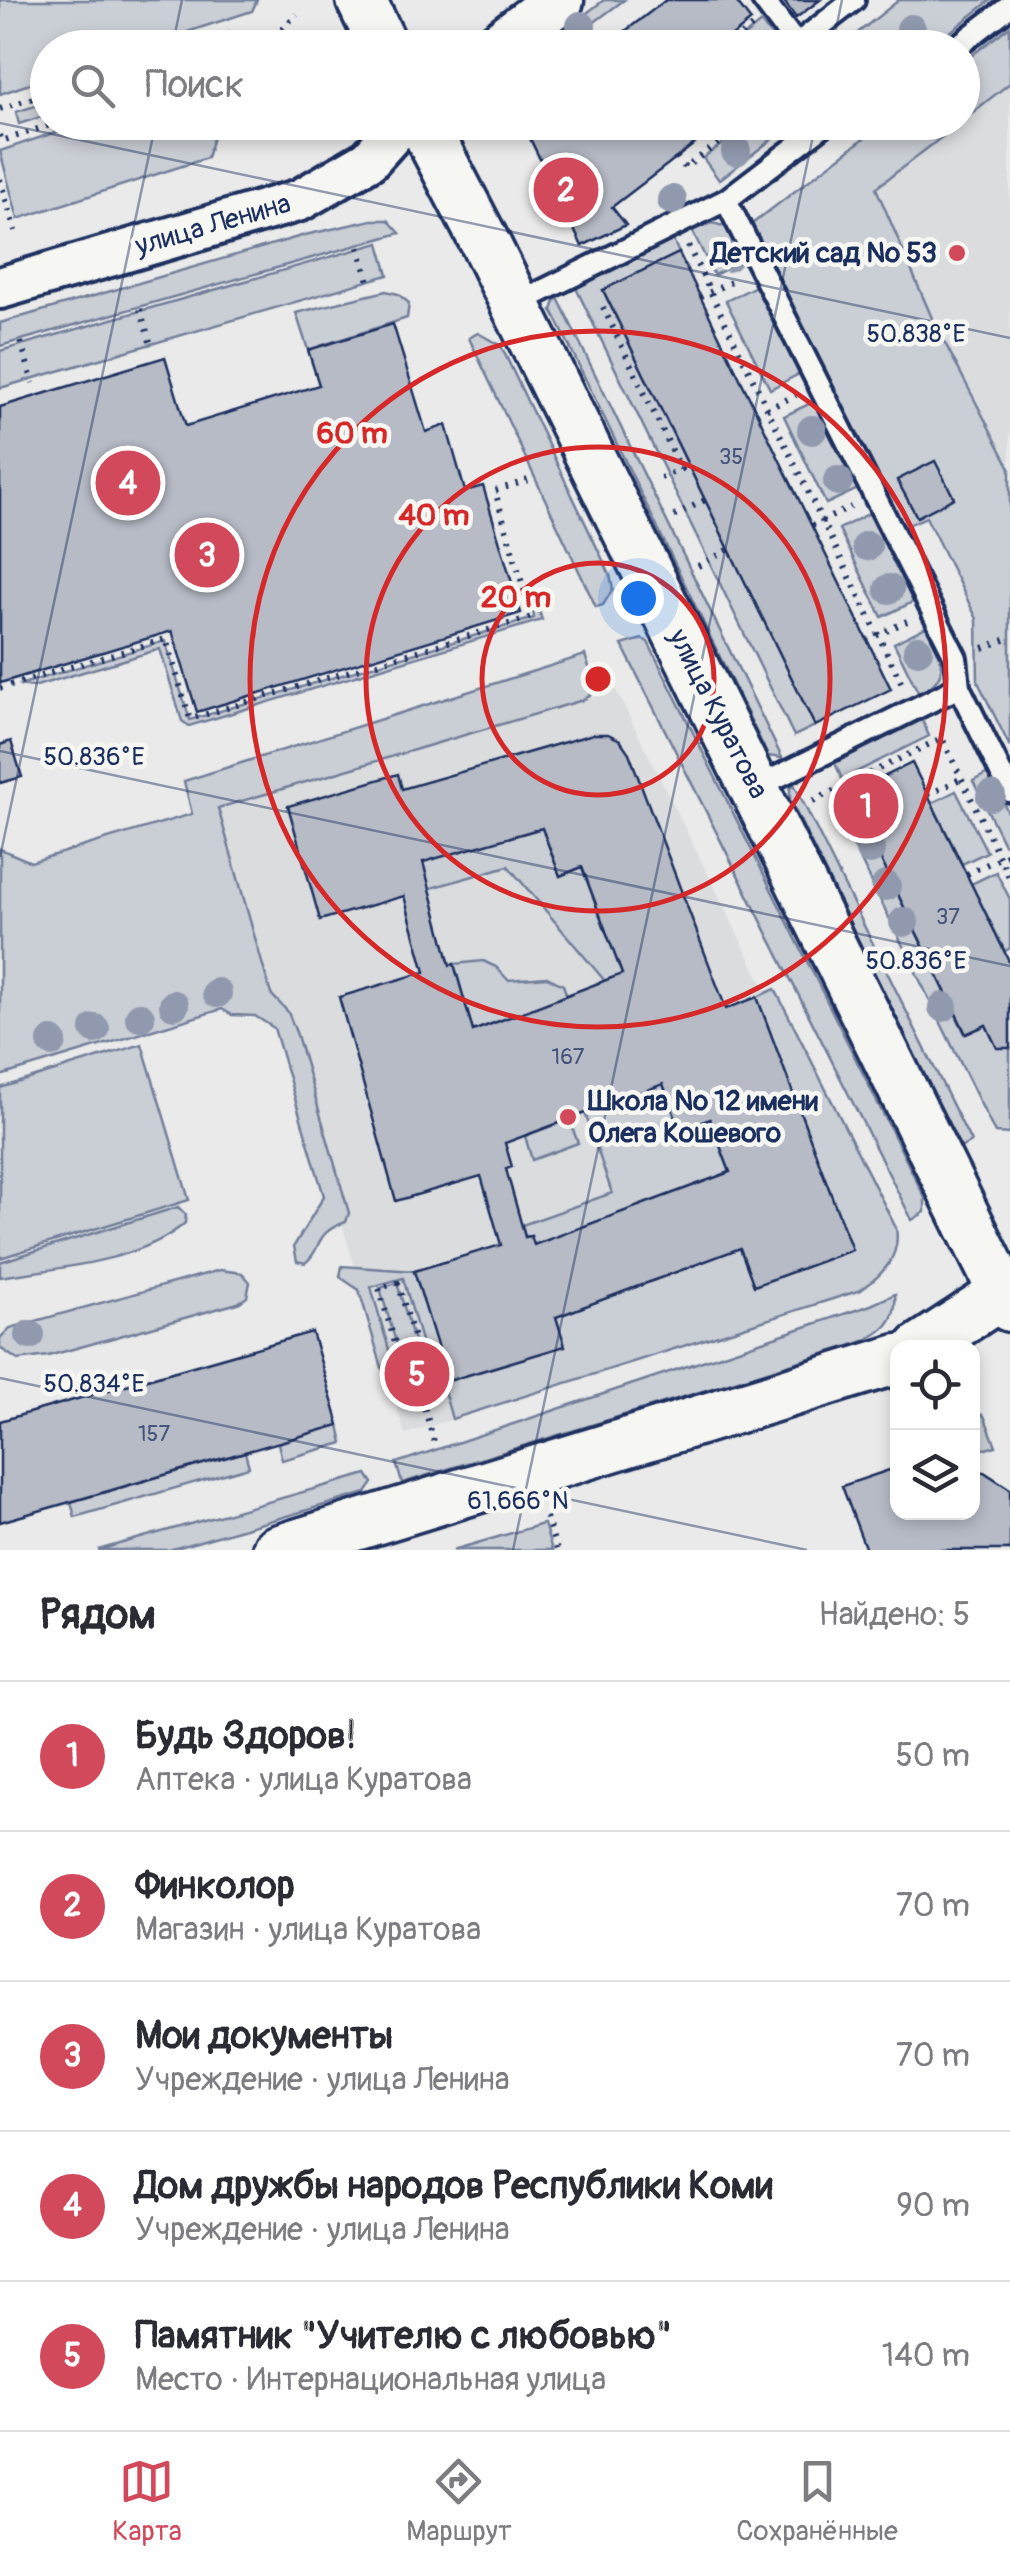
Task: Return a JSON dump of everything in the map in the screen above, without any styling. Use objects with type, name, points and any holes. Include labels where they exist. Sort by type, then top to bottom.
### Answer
[{"type":"street","points":[[361,0],[375,30]]},
{"type":"street","points":[[519,30],[558,0]]},
{"type":"street","name":"улица Ленина","points":[[0,288],[300,200],[369,160],[387,140]]},
{"type":"street","name":"улица Куратова","points":[[431,140],[1008,1297]]},
{"type":"street","points":[[934,1340],[1008,1297]]},
{"type":"street","points":[[277,1550],[890,1361]]},
{"type":"lane","points":[[763,0],[786,30]]},
{"type":"lane","points":[[817,30],[854,0]]},
{"type":"lane","points":[[979,30],[1010,6]]},
{"type":"lane","points":[[515,304],[726,200],[805,140]]},
{"type":"lane","points":[[726,200],[956,658],[959,688],[1010,790]]},
{"type":"lane","points":[[755,788],[959,688]]},
{"type":"path","points":[[281,30],[297,14]]},
{"type":"path","points":[[0,108],[30,99]]},
{"type":"path","points":[[0,136],[2,141],[30,132]]},
{"type":"path","points":[[678,158],[685,168],[722,140]]},
{"type":"path","points":[[0,179],[15,231]]},
{"type":"path","points":[[359,247],[370,285]]},
{"type":"path","points":[[690,250],[904,689]]},
{"type":"path","points":[[700,296],[760,267]]},
{"type":"path","points":[[603,307],[681,469],[656,480]]},
{"type":"path","points":[[140,309],[152,348]]},
{"type":"path","points":[[21,342],[34,383]]},
{"type":"path","points":[[757,414],[819,384]]},
{"type":"path","points":[[0,688],[166,639],[190,719],[532,618],[495,490],[528,480]]},
{"type":"path","points":[[812,526],[875,496]]},
{"type":"path","points":[[674,516],[705,500]]},
{"type":"path","points":[[698,566],[730,549]]},
{"type":"path","points":[[867,640],[931,609]]},
{"type":"path","points":[[813,801],[942,738],[1010,879]]},
{"type":"path","points":[[928,794],[996,761]]},
{"type":"path","points":[[839,788],[852,813],[857,811]]},
{"type":"path","points":[[967,874],[1010,853]]},
{"type":"path","points":[[398,1283],[425,1376],[416,1378],[406,1381],[379,1288],[398,1283]]},
{"type":"path","points":[[416,1378],[435,1445]]},
{"type":"path","points":[[546,1518],[557,1550]]},
{"type":"shaded area","points":[[0,0],[257,0],[252,11],[193,30],[30,30],[30,84],[0,94]]},
{"type":"shaded area","points":[[604,0],[624,0],[584,30],[564,30]]},
{"type":"shaded area","points":[[899,0],[991,0],[953,30],[861,30]]},
{"type":"shaded area","points":[[1010,26],[1010,83],[980,107],[980,49]]},
{"type":"shaded area","name":"Детский сад № 53","points":[[1010,83],[1010,468],[932,318],[876,188],[937,140],[980,140],[980,107]]},
{"type":"shaded area","points":[[30,107],[30,120],[19,124],[16,112]]},
{"type":"shaded area","points":[[33,140],[212,140],[207,158],[18,219],[0,151]]},
{"type":"shaded area","points":[[728,140],[771,140],[719,180],[703,158]]},
{"type":"shaded area","points":[[862,140],[938,140],[876,188],[932,318],[1010,468],[1010,747],[978,682],[977,619],[926,517],[901,528],[751,230],[752,224]]},
{"type":"shaded area","points":[[388,220],[400,233],[0,346],[0,323],[305,235]]},
{"type":"shaded area","points":[[712,223],[728,227],[745,260],[714,275],[692,230]]},
{"type":"shaded area","points":[[673,240],[679,253],[603,290],[815,726],[794,736],[576,288]]},
{"type":"shaded area","points":[[379,243],[388,275],[0,388],[0,351]]},
{"type":"shaded area","points":[[758,285],[801,373],[770,389],[726,301]]},
{"type":"shaded area","points":[[386,291],[409,303],[407,318],[308,350],[296,313]]},
{"type":"shaded area","points":[[557,296],[782,758],[768,756],[552,310]]},
{"type":"shaded area","points":[[478,333],[501,346],[610,575],[613,589],[603,605],[596,607],[469,338]]},
{"type":"shaded area","points":[[815,401],[858,489],[826,504],[784,416]]},
{"type":"shaded area","points":[[870,513],[913,602],[882,617],[839,529]]},
{"type":"shaded area","points":[[538,608],[542,620],[189,726],[182,721],[160,649],[33,687],[19,685],[165,641],[190,720],[534,618],[533,609]]},
{"type":"shaded area","points":[[926,627],[940,656],[941,672],[919,694],[894,643]]},
{"type":"shaded area","points":[[642,639],[648,642],[925,1198],[925,1212],[912,1220],[622,645]]},
{"type":"shaded area","points":[[585,655],[595,691],[583,700],[218,808],[271,994],[288,1012],[297,1035],[349,1213],[346,1222],[323,1236],[305,1263],[297,1261],[294,1246],[324,1196],[274,1028],[255,1016],[232,1015],[222,1009],[0,1076],[0,849],[31,862],[192,814],[184,781]]},
{"type":"shaded area","name":"Школа № 12 имени Олега Кошевого","points":[[616,690],[890,1240],[861,1290],[405,1434],[217,807]]},
{"type":"shaded area","points":[[922,720],[929,736],[842,779],[835,763]]},
{"type":"shaded area","points":[[988,773],[1010,816],[1010,841],[1004,844],[973,781]]},
{"type":"shaded area","points":[[794,784],[971,1142],[960,1148],[790,800]]},
{"type":"shaded area","points":[[956,791],[987,852],[962,864],[932,803]]},
{"type":"shaded area","points":[[861,818],[965,1034],[986,1025],[997,1047],[1010,1048],[1010,1134],[995,1133],[844,826]]},
{"type":"shaded area","points":[[542,828],[560,875],[582,867],[622,974],[605,981],[508,866],[428,889],[423,862]]},
{"type":"shaded area","points":[[996,872],[1010,899],[1010,948],[1005,951],[971,884]]},
{"type":"shaded area","points":[[483,961],[496,967],[508,980],[547,977],[563,985],[567,996],[473,1031],[454,964]]},
{"type":"shaded area","points":[[775,989],[896,1228],[896,1248],[883,1271],[861,1290],[452,1419],[442,1384],[434,1386],[403,1278],[371,1287],[402,1395],[391,1398],[359,1290],[340,1277],[342,1266],[414,1271],[449,1381],[564,1346],[556,1317],[740,1248],[755,1286],[851,1250],[757,997]]},
{"type":"shaded area","points":[[142,1044],[189,1200],[0,1258],[0,1088]]},
{"type":"shaded area","points":[[663,1084],[710,1119],[730,1172],[534,1245],[531,1236],[525,1237],[522,1225],[612,1193],[585,1113]]},
{"type":"shaded area","points":[[569,1119],[578,1143],[532,1160],[525,1136]]},
{"type":"shaded area","points":[[178,1207],[186,1215],[185,1223],[146,1247],[97,1261],[0,1277],[0,1262]]},
{"type":"shaded area","points":[[220,1270],[242,1273],[250,1282],[247,1297],[238,1303],[48,1356],[18,1360],[0,1348],[0,1338],[10,1328]]},
{"type":"shaded area","points":[[397,1283],[419,1358],[402,1363],[380,1288]]},
{"type":"shaded area","points":[[895,1294],[894,1312],[887,1325],[859,1343],[402,1483],[396,1463]]},
{"type":"shaded area","points":[[980,1414],[996,1446],[980,1448]]},
{"type":"shaded area","points":[[339,1425],[343,1443],[282,1460],[278,1443]]},
{"type":"shaded area","points":[[245,1452],[249,1467],[75,1517],[71,1502]]},
{"type":"shaded area","points":[[367,1474],[373,1483],[366,1493],[169,1550],[98,1550]]},
{"type":"shaded area","points":[[543,1524],[552,1550],[453,1550]]},
{"type":"building","points":[[666,0],[735,0],[751,21],[740,30],[627,30]]},
{"type":"building","points":[[783,0],[820,0],[796,18]]},
{"type":"building","points":[[531,140],[699,140],[612,207],[626,225],[582,246]]},
{"type":"building","points":[[679,253],[891,689],[815,726],[603,290]]},
{"type":"building","points":[[393,324],[426,432],[446,425],[465,491],[483,486],[521,613],[197,712],[172,631],[0,683],[0,407],[165,357],[186,426],[319,385],[308,350]]},
{"type":"building","points":[[935,461],[954,498],[917,517],[897,480]]},
{"type":"building","points":[[593,734],[608,734],[620,740],[629,753],[726,1009],[757,997],[852,1250],[754,1286],[740,1248],[556,1317],[565,1346],[448,1381],[414,1271],[501,1245],[481,1176],[396,1201],[339,997],[425,972],[404,896],[320,920],[288,806],[398,774],[402,789]],"holes":[[[542,828],[560,876],[582,867],[622,974],[473,1031],[454,964],[450,965],[423,862]],[[663,1084],[680,1130],[710,1119],[730,1172],[534,1245],[531,1236],[525,1237],[506,1169],[512,1167],[505,1143]]]},
{"type":"building","points":[[11,741],[22,777],[0,783],[0,745]]},
{"type":"building","points":[[912,763],[1010,963],[1010,1048],[997,1048],[986,1025],[966,1034],[849,794]]},
{"type":"building","points":[[312,1332],[339,1425],[0,1522],[0,1421]]},
{"type":"building","points":[[890,1470],[890,1520],[980,1520],[980,1471],[984,1472],[1010,1489],[1010,1550],[866,1550],[842,1486]]},
{"type":"place","name":"Финколор","points":[[566,190]]},
{"type":"place","name":"Детский сад № 53","points":[[957,253]]},
{"type":"place","name":"Дом дружбы народов Республики Коми","points":[[128,483]]},
{"type":"place","name":"Мои документы","points":[[207,555]]},
{"type":"place","name":"Будь Здоров!","points":[[866,806]]},
{"type":"place","name":"Школа № 12 имени Олега Кошевого","points":[[568,1117]]},
{"type":"place","name":"Памятник \"Учителю с любовью\"","points":[[417,1374]]}]
